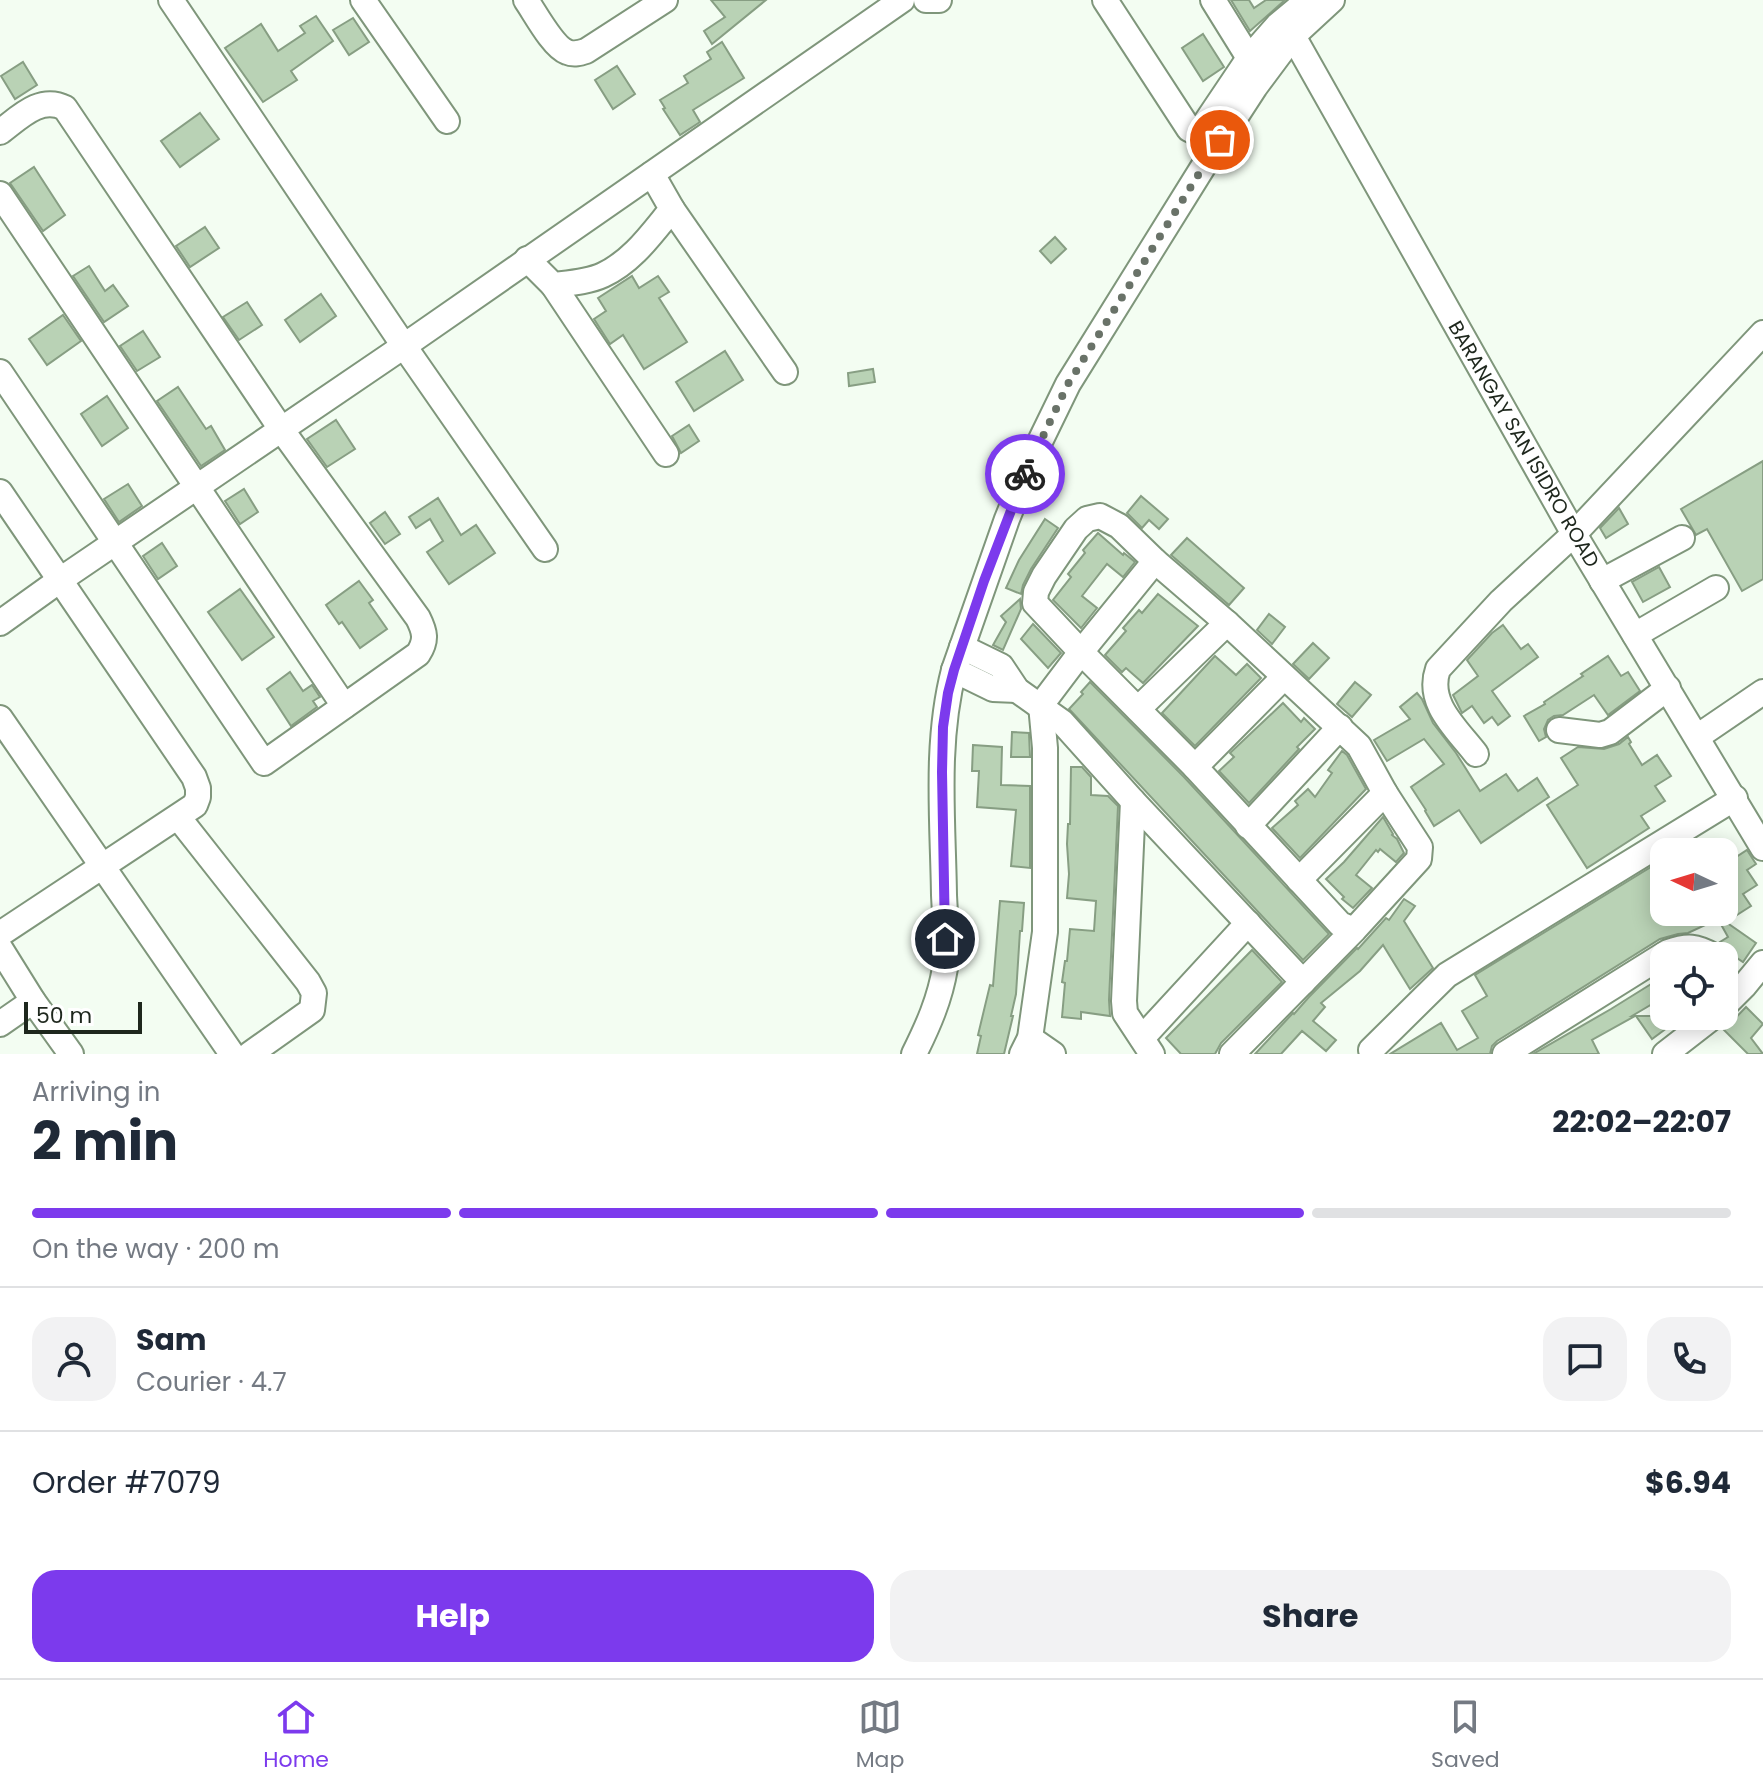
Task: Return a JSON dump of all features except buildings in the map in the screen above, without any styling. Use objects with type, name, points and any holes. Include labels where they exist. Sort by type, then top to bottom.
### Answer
[{"type":"street","points":[[171,0],[545,549]]},
{"type":"street","points":[[363,0],[447,121]]},
{"type":"street","points":[[526,0],[557,45],[564,52],[576,54],[586,51],[665,0]]},
{"type":"street","points":[[0,623],[902,0]]},
{"type":"street","points":[[926,0],[939,0]]},
{"type":"street","points":[[1105,0],[1189,129],[1195,132],[1204,125],[1249,58],[1278,25],[1308,0]]},
{"type":"street","points":[[1213,0],[1249,58]]},
{"type":"street","points":[[914,1054],[933,1014],[945,966],[942,772],[943,727],[948,693],[998,544],[1025,475],[1068,384],[1211,154],[1293,36],[1332,0]]},
{"type":"street","name":"BARANGAY SAN ISIDRO ROAD","points":[[1293,36],[1574,534],[1763,848]]},
{"type":"street","points":[[0,132],[35,106],[50,103],[65,108],[281,429],[409,605],[425,630],[425,640],[418,654],[264,763],[0,372]]},
{"type":"street","points":[[652,174],[672,209],[785,372]]},
{"type":"street","points":[[0,194],[344,706]]},
{"type":"street","points":[[553,285],[581,282],[603,275],[627,259],[672,209]]},
{"type":"street","points":[[527,259],[553,285],[666,454]]},
{"type":"street","points":[[1476,754],[1437,703],[1435,680],[1438,669],[1501,601],[1574,534],[1763,333]]},
{"type":"street","points":[[0,492],[194,777],[198,788],[195,805],[0,934]]},
{"type":"street","points":[[1232,1054],[1354,930],[1419,859],[1420,847],[1359,746],[1340,727],[1119,526],[1100,516],[1087,519],[1076,529],[1040,584],[1035,603],[1195,767],[1340,924],[1354,930]]},
{"type":"street","points":[[1602,581],[1682,538]]},
{"type":"street","points":[[1053,1054],[1026,1046],[1045,932],[1045,748],[1041,705],[1155,561]]},
{"type":"street","points":[[1635,635],[1716,588]]},
{"type":"street","points":[[1138,709],[1227,623]]},
{"type":"street","points":[[962,647],[1001,666],[1017,690],[1062,722],[1303,982]]},
{"type":"street","points":[[954,670],[993,689],[1017,690]]},
{"type":"street","points":[[1195,767],[1284,677]]},
{"type":"street","points":[[1559,730],[1600,735],[1610,732],[1668,688]]},
{"type":"street","points":[[1697,737],[1763,692]]},
{"type":"street","points":[[0,718],[232,1054]]},
{"type":"street","points":[[1248,826],[1340,727]]},
{"type":"street","points":[[1299,880],[1385,793]]},
{"type":"street","points":[[1371,1050],[1447,975],[1735,798]]},
{"type":"street","points":[[1133,801],[1124,1001],[1125,1013],[1147,1046],[1248,923]]},
{"type":"street","points":[[178,817],[314,993],[312,1010],[250,1054]]},
{"type":"street","points":[[0,948],[71,1054]]},
{"type":"street","points":[[1505,1054],[1650,963]]},
{"type":"street","points":[[1738,992],[1763,963]]},
{"type":"street","points":[[1738,980],[1744,986]]},
{"type":"street","points":[[0,1024],[33,1001]]},
{"type":"street","points":[[1665,1054],[1696,1030]]},
{"type":"way so far","points":[[1025,474],[1068,384],[1220,140]]},
{"type":"route","points":[[945,939],[942,772],[943,727],[948,693],[984,581],[1025,474]]}]
